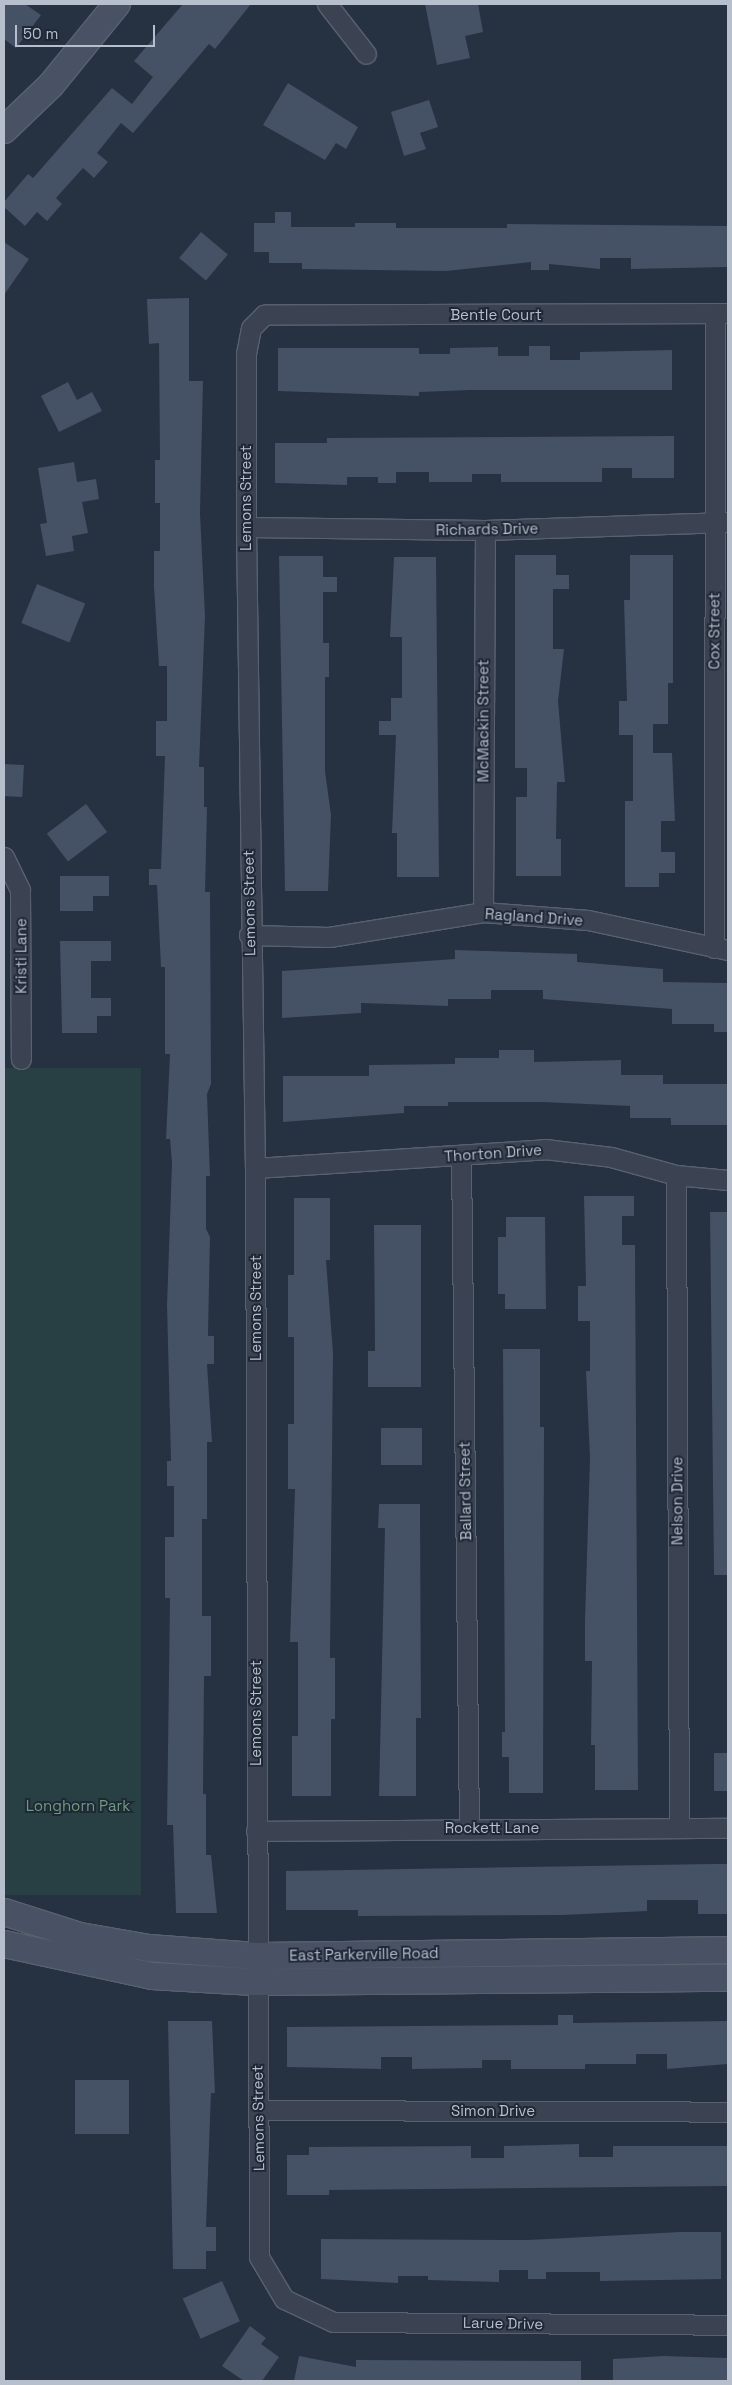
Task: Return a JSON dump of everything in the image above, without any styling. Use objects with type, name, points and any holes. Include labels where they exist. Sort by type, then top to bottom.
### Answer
[{"type":"main road","points":[[4,130],[51,85],[118,4]]},
{"type":"main road","name":"East Parkerville Road","points":[[4,1912],[80,1936],[139,1946],[255,1956],[728,1950]]},
{"type":"main road","name":"East Parkerville Road","points":[[4,1944],[152,1976],[254,1982],[728,1978]]},
{"type":"street","points":[[327,4],[366,54]]},
{"type":"street","name":"Bentle Court","points":[[264,315],[721,313]]},
{"type":"street","name":"Cox Street","points":[[721,313],[721,949]]},
{"type":"street","name":"Lemons Street","points":[[264,315],[251,328],[246,352],[249,935],[256,1168],[256,1831],[254,1982],[259,2110],[259,2258],[284,2299]]},
{"type":"street","name":"Richards Drive","points":[[246,527],[485,530],[721,522]]},
{"type":"street","name":"McMackin Street","points":[[483,912],[485,530]]},
{"type":"street","name":"Kristi Lane","points":[[4,857],[20,890],[22,1059]]},
{"type":"street","name":"Ragland Drive","points":[[249,935],[329,937],[483,912],[588,920],[721,949]]},
{"type":"street","name":"Thorton Drive","points":[[256,1168],[544,1148],[611,1157],[676,1174],[728,1180]]},
{"type":"street","name":"Ballard Street","points":[[461,1155],[468,1828]]},
{"type":"street","name":"Nelson Drive","points":[[676,1174],[679,1828]]},
{"type":"street","name":"Rockett Lane","points":[[256,1831],[468,1828],[728,1828]]},
{"type":"street","name":"Simon Drive","points":[[259,2110],[728,2112]]},
{"type":"street","name":"Larue Drive","points":[[284,2299],[333,2322],[728,2326]]},
{"type":"green space","name":"Longhorn Park","points":[[4,1068],[141,1068],[141,1895],[4,1895]]},
{"type":"building","points":[[4,4],[25,4],[41,15],[16,48],[4,39]]},
{"type":"building","points":[[183,4],[251,4],[215,49],[209,44],[133,133],[121,123],[97,153],[108,162],[94,178],[83,168],[56,198],[62,204],[47,221],[37,212],[25,226],[4,207],[4,202],[28,174],[33,178],[112,88],[132,104],[153,77],[134,61]]},
{"type":"building","points":[[425,4],[478,4],[483,32],[465,36],[470,58],[437,65]]},
{"type":"building","points":[[288,83],[358,127],[346,149],[336,143],[325,160],[263,125]]},
{"type":"building","points":[[429,100],[438,127],[420,133],[426,149],[404,156],[391,112]]},
{"type":"building","points":[[275,212],[291,212],[291,227],[355,227],[355,223],[396,223],[396,228],[507,228],[507,224],[728,226],[728,267],[631,269],[631,258],[600,258],[600,269],[549,264],[549,270],[531,270],[531,262],[446,271],[302,269],[302,263],[269,263],[269,252],[254,252],[254,223],[275,223]]},
{"type":"building","points":[[201,232],[228,254],[206,281],[179,258]]},
{"type":"building","points":[[4,242],[29,259],[4,295]]},
{"type":"building","points":[[189,298],[189,381],[203,381],[200,513],[205,616],[199,767],[204,767],[204,807],[207,807],[205,892],[210,892],[211,1084],[207,1094],[210,1176],[206,1176],[206,1229],[210,1237],[208,1336],[214,1336],[214,1364],[207,1364],[212,1442],[207,1442],[207,1519],[202,1519],[202,1616],[211,1616],[211,1676],[204,1676],[203,1794],[206,1794],[206,1855],[211,1855],[217,1913],[176,1913],[173,1825],[167,1825],[170,1598],[165,1598],[165,1537],[174,1537],[174,1486],[167,1486],[167,1461],[171,1461],[167,1305],[172,1163],[170,1139],[166,1139],[170,1054],[165,1054],[165,967],[161,967],[157,885],[149,885],[149,869],[161,869],[165,756],[156,756],[156,721],[167,721],[167,666],[159,666],[154,587],[154,551],[160,551],[160,503],[155,503],[155,460],[160,460],[159,343],[149,344],[147,299]]},
{"type":"building","points":[[529,346],[550,346],[550,360],[580,360],[580,352],[672,350],[672,390],[471,390],[419,392],[419,396],[278,391],[278,348],[419,348],[419,354],[450,354],[450,348],[498,347],[498,356],[529,356]]},
{"type":"building","points":[[68,382],[77,400],[92,392],[102,411],[59,432],[41,396]]},
{"type":"building","points":[[674,436],[674,478],[632,478],[632,468],[602,468],[602,482],[501,482],[501,474],[472,474],[472,482],[429,482],[429,472],[396,472],[396,483],[378,483],[378,477],[347,477],[347,485],[275,483],[275,443],[327,443],[327,438]]},
{"type":"building","points":[[74,462],[77,482],[96,479],[99,499],[82,502],[88,533],[72,536],[74,551],[46,556],[40,524],[47,523],[38,468]]},
{"type":"building","points":[[515,555],[556,555],[556,575],[569,575],[569,589],[553,589],[553,649],[564,649],[558,701],[565,782],[557,782],[556,839],[561,839],[561,876],[516,876],[516,797],[527,797],[527,768],[515,768]]},
{"type":"building","points":[[630,555],[673,555],[673,683],[668,683],[668,724],[653,724],[653,753],[672,753],[675,821],[661,821],[661,852],[675,852],[675,873],[659,873],[659,887],[625,887],[625,801],[633,801],[633,735],[619,735],[619,701],[627,701],[624,600],[630,600]]},
{"type":"building","points":[[279,556],[323,556],[323,577],[337,577],[337,592],[323,592],[323,643],[329,643],[329,677],[325,677],[325,771],[331,815],[328,891],[285,891]]},
{"type":"building","points":[[394,557],[436,557],[439,877],[397,877],[397,833],[392,833],[396,735],[379,735],[379,721],[391,721],[391,698],[402,698],[402,637],[390,637]]},
{"type":"building","points":[[37,584],[85,603],[69,642],[21,623]]},
{"type":"building","points":[[4,764],[24,765],[22,797],[4,796]]},
{"type":"building","points":[[86,804],[107,832],[68,861],[47,833]]},
{"type":"building","points":[[60,876],[109,876],[109,896],[93,896],[93,911],[60,911]]},
{"type":"building","points":[[60,941],[111,941],[111,961],[91,961],[91,998],[111,998],[111,1016],[97,1016],[97,1033],[62,1033]]},
{"type":"building","points":[[455,950],[577,954],[577,962],[663,969],[663,982],[728,983],[728,1032],[714,1032],[714,1024],[672,1024],[672,1009],[543,999],[543,990],[491,990],[491,999],[448,999],[448,1006],[361,1003],[361,1013],[282,1018],[282,971],[455,959]]},
{"type":"building","points":[[499,1050],[534,1050],[534,1062],[621,1060],[621,1075],[663,1075],[663,1084],[728,1084],[728,1125],[671,1125],[671,1118],[630,1118],[630,1106],[543,1102],[448,1102],[448,1106],[404,1106],[404,1113],[283,1122],[283,1076],[369,1076],[369,1065],[455,1064],[455,1058],[499,1058]]},
{"type":"building","points":[[584,1196],[634,1196],[634,1216],[622,1216],[622,1245],[635,1245],[638,1790],[595,1790],[595,1745],[591,1745],[592,1661],[585,1661],[590,1458],[586,1371],[590,1371],[590,1321],[578,1321],[578,1286],[586,1286]]},
{"type":"building","points":[[294,1198],[330,1198],[330,1260],[326,1260],[333,1353],[330,1658],[335,1658],[335,1719],[331,1719],[331,1796],[292,1796],[292,1736],[298,1736],[298,1642],[290,1642],[295,1489],[288,1489],[288,1424],[294,1424],[294,1337],[288,1337],[288,1275],[294,1275]]},
{"type":"building","points":[[710,1212],[728,1212],[728,1575],[714,1575]]},
{"type":"building","points":[[506,1217],[545,1217],[546,1309],[505,1309],[505,1294],[498,1294],[498,1237],[506,1237]]},
{"type":"building","points":[[374,1225],[421,1225],[421,1387],[368,1387],[368,1351],[375,1351]]},
{"type":"building","points":[[503,1349],[540,1349],[540,1427],[544,1427],[543,1793],[509,1793],[509,1757],[502,1757],[502,1732],[505,1732]]},
{"type":"building","points":[[381,1428],[422,1428],[422,1465],[381,1465]]},
{"type":"building","points":[[379,1504],[420,1504],[421,1718],[416,1718],[416,1796],[379,1796],[385,1528],[378,1528]]},
{"type":"building","points":[[714,1753],[728,1753],[728,1791],[714,1791]]},
{"type":"building","points":[[728,1864],[728,1914],[698,1914],[698,1900],[647,1900],[647,1911],[563,1915],[358,1916],[358,1910],[286,1910],[286,1871]]},
{"type":"building","points":[[558,2015],[573,2015],[573,2023],[728,2021],[728,2064],[667,2069],[667,2054],[636,2054],[636,2064],[585,2064],[585,2069],[511,2069],[511,2060],[482,2060],[482,2068],[412,2069],[412,2057],[381,2057],[381,2069],[287,2067],[287,2027],[558,2025]]},
{"type":"building","points":[[168,2021],[212,2021],[215,2093],[211,2093],[206,2227],[216,2227],[216,2251],[206,2251],[206,2269],[173,2269]]},
{"type":"building","points":[[75,2080],[129,2080],[129,2134],[75,2134]]},
{"type":"building","points":[[579,2144],[579,2157],[613,2157],[613,2146],[728,2146],[728,2186],[329,2190],[329,2195],[287,2195],[287,2155],[309,2155],[309,2147],[471,2146],[471,2158],[504,2158],[504,2146]]},
{"type":"building","points":[[680,2232],[721,2232],[721,2279],[600,2281],[600,2272],[546,2272],[546,2279],[528,2279],[528,2270],[499,2270],[499,2282],[428,2280],[428,2276],[398,2276],[398,2283],[321,2279],[321,2239],[528,2240]]},
{"type":"building","points":[[222,2281],[240,2321],[201,2339],[183,2298]]},
{"type":"building","points":[[250,2326],[266,2338],[261,2344],[279,2357],[262,2381],[244,2381],[222,2366]]},
{"type":"building","points":[[299,2356],[356,2367],[356,2360],[581,2361],[581,2381],[294,2381]]},
{"type":"building","points":[[664,2356],[728,2358],[728,2381],[613,2381],[613,2359]]}]
